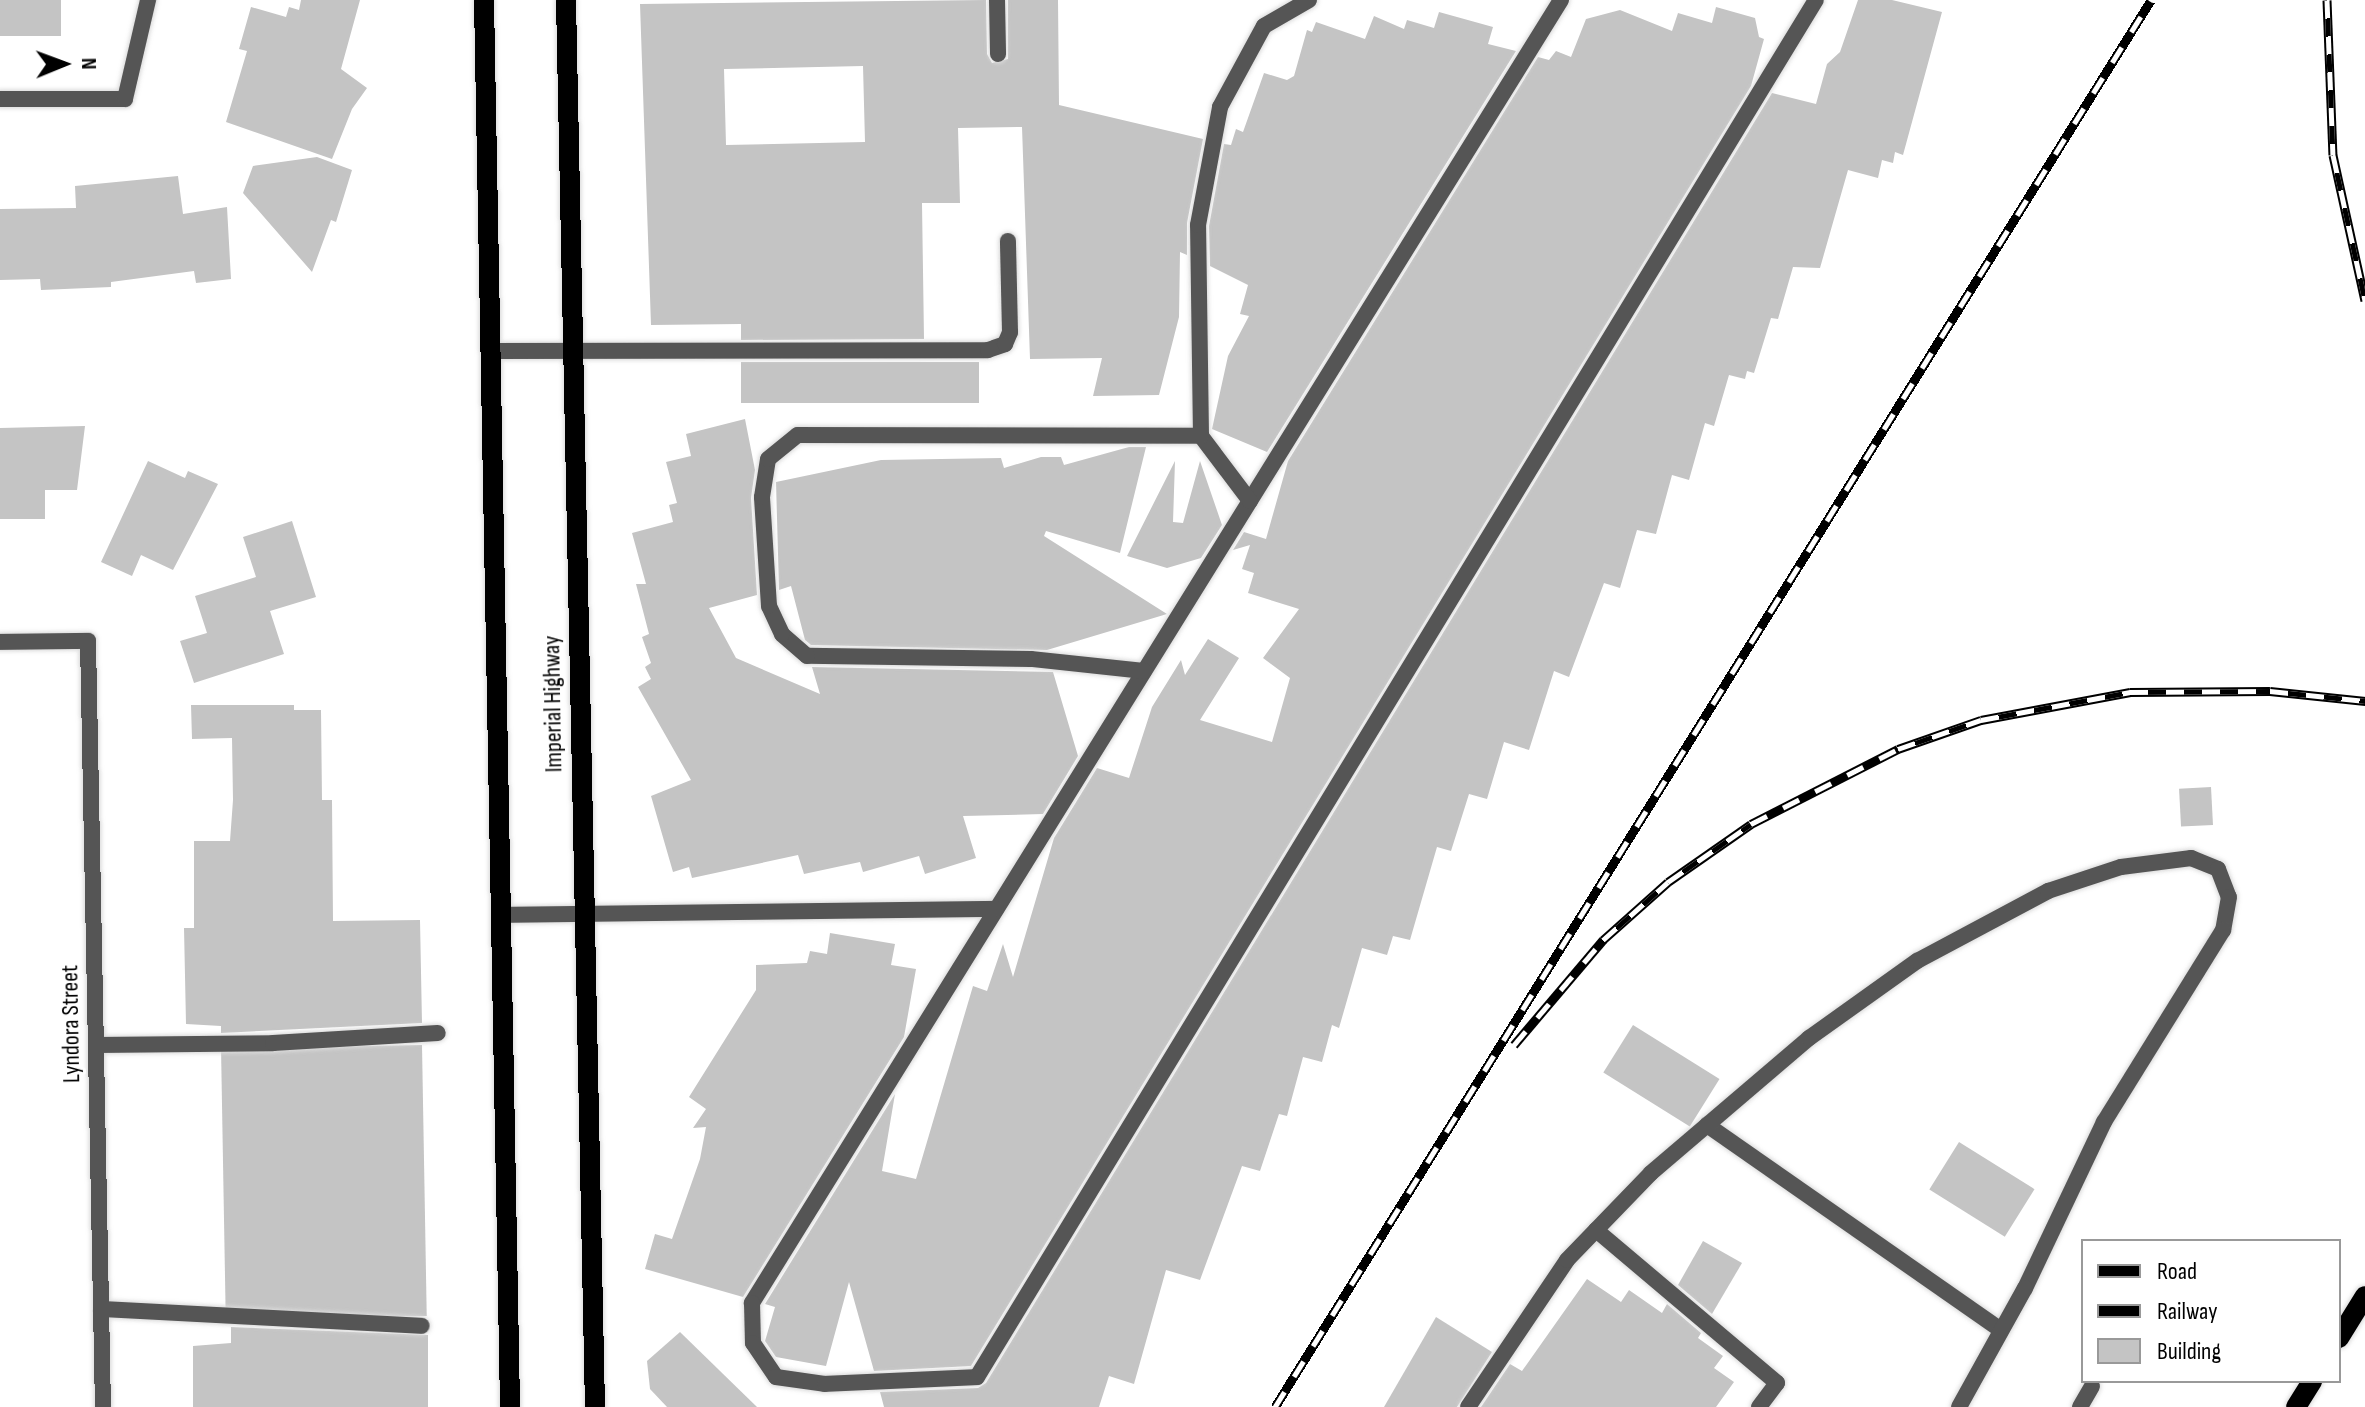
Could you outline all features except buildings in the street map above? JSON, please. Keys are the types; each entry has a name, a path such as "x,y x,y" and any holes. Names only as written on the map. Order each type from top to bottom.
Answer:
{"main road":[{"path":"484,0 510,1407"},
{"name":"Imperial Highway","path":"566,0 582,912 595,1407"},
{"path":"2341,1335 2365,1296"},
{"path":"2296,1407 2311,1383"}],"street":[{"path":"0,99 125,99 148,0"},
{"path":"997,0 998,54"},
{"path":"1250,501 1201,436 1198,225 1220,107 1264,26 1309,0"},
{"path":"1561,0 752,1303 753,1343 776,1377 825,1384 977,1377 1816,0"},
{"path":"489,351 988,350 1005,344 1010,332 1008,241"},
{"path":"1144,671 1031,659 807,656 782,634 769,606 762,497 768,459 798,435 1201,436"},
{"name":"Lyndora Street","path":"0,642 88,641 103,1407"},
{"path":"1468,1407 1567,1260 1707,1125 1809,1038 1917,961 2048,891 2121,867 2191,858 2218,869 2229,897 2223,930 2104,1122 2001,1330 1959,1407"},
{"path":"500,915 996,909"},
{"path":"96,1045 273,1043 438,1033"},
{"path":"1707,1125 2001,1330"},
{"path":"1596,1230 1777,1383 1759,1407"},
{"path":"101,1309 422,1326"},
{"path":"2080,1407 2092,1386"}],"railway":[{"path":"1275,1407 2151,0"},
{"path":"2327,0 2333,155 2365,301"},
{"path":"1514,1045 1603,940 1668,882 1751,824 1898,749 1981,720 2130,692 2270,691 2365,701"}]}
